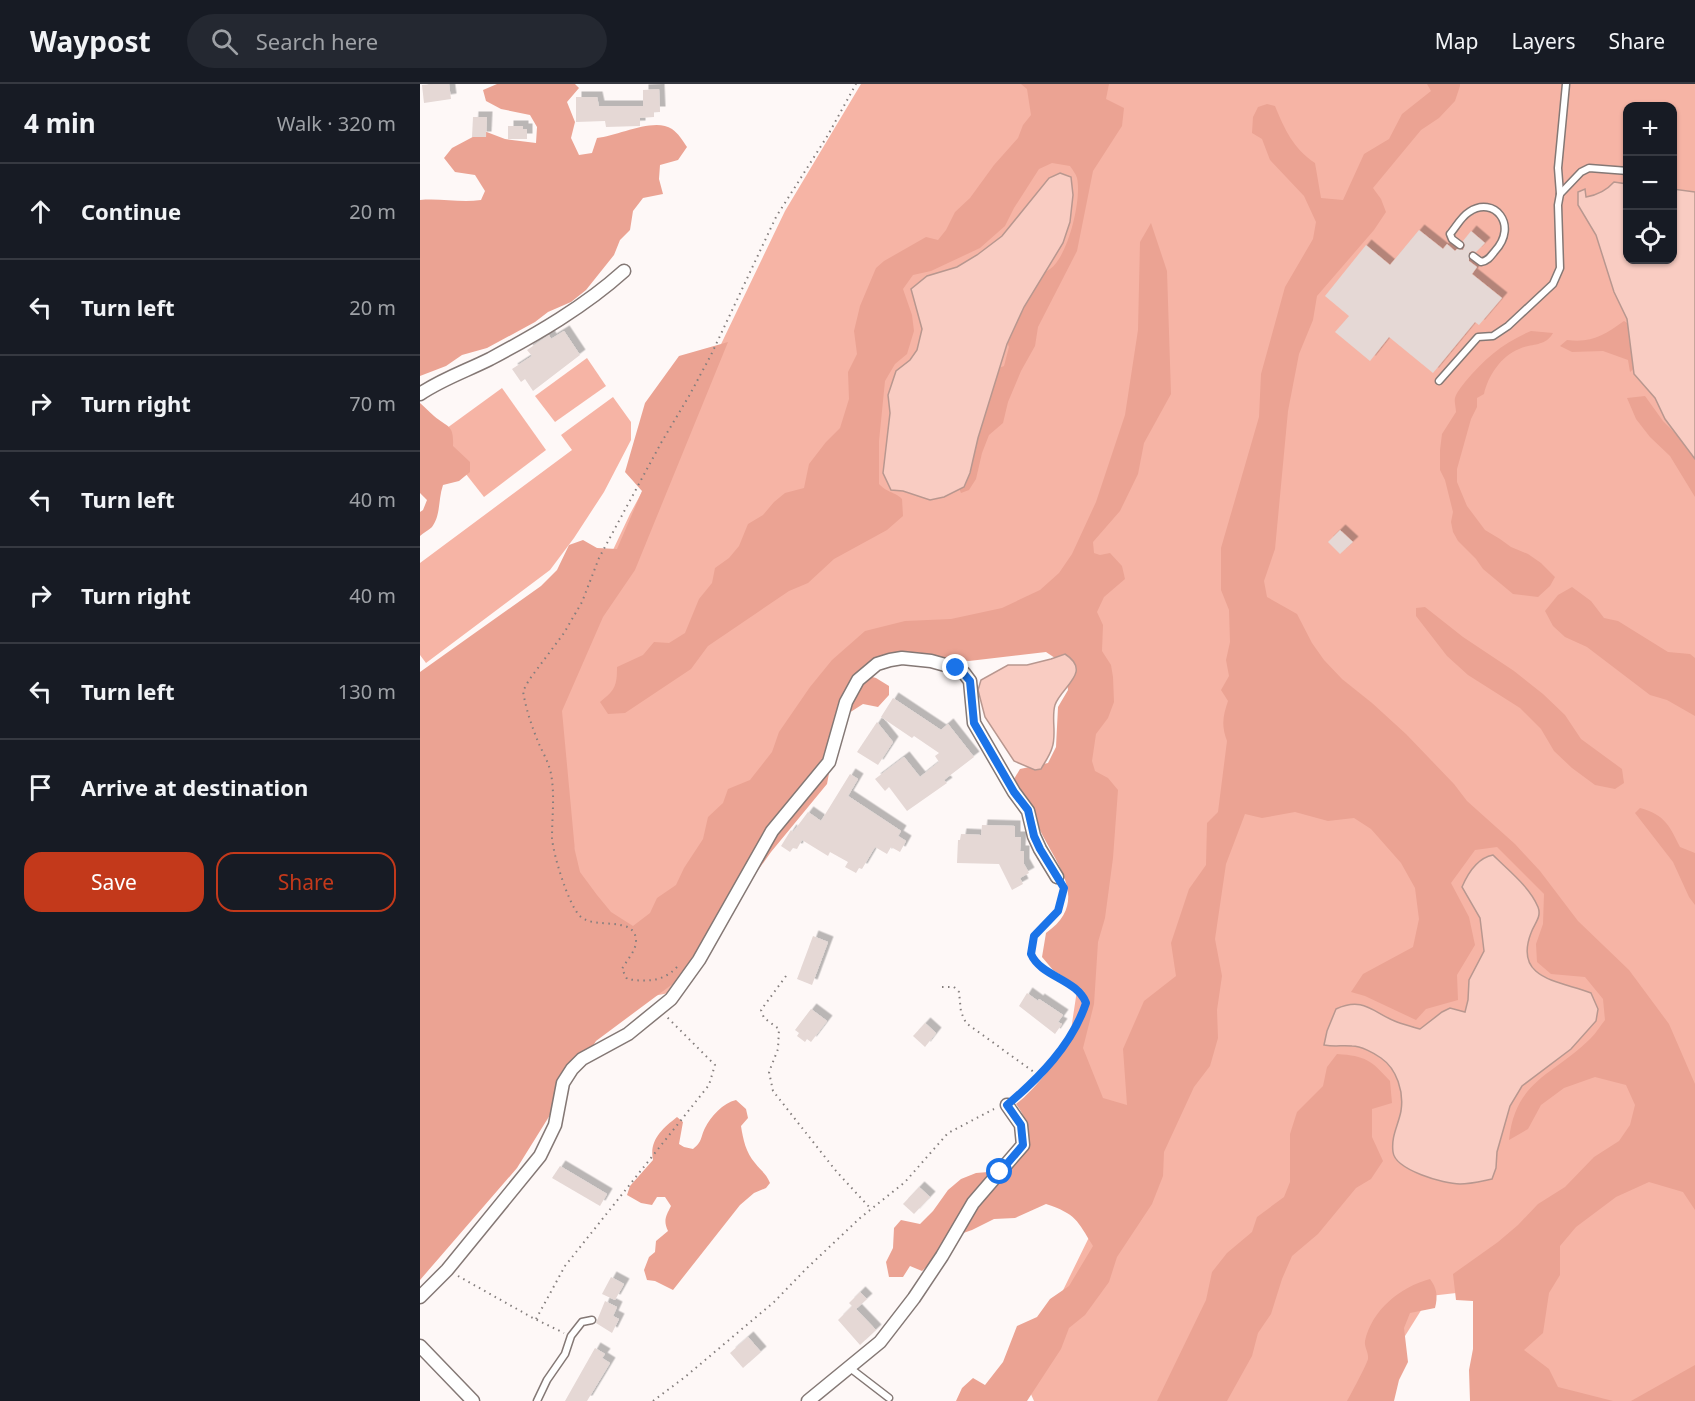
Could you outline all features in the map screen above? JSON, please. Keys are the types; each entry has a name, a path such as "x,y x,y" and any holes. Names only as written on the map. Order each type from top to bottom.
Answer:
{"street":[{"path":"420,394 436,383 489,359 575,310 624,271"},
{"path":"420,1297 447,1270 540,1156 555,1125 563,1083 572,1069 582,1059 628,1034 670,999 699,960 772,831 829,762 846,702 858,680 877,664 902,658 931,661 956,668 970,681 974,723 1014,792 1028,810 1034,836 1058,877"},
{"path":"808,1401 880,1342 942,1256 973,1203 1023,1145 1021,1125 1007,1105"},
{"path":"420,1346 473,1401"}],"lane":[{"path":"1439,381 1478,337 1493,336 1516,319 1553,284 1560,268 1558,168 1566,84"},
{"path":"1560,194 1581,172 1589,168 1623,171"},
{"path":"1460,245 1450,234 1464,215 1478,207 1500,213 1506,230 1501,245 1486,261 1481,262 1473,256"},
{"path":"537,1401 547,1380 565,1354 571,1336 582,1322 592,1320"},
{"path":"850,1368 889,1398"}],"path":[{"path":"679,965 670,974 658,979 642,981 627,979 622,969 634,948 636,939 633,932 625,925 588,922 579,916 575,909 561,874 552,840 554,802 551,771 531,724 523,691 564,633 582,602 599,558 657,450 690,396 776,217 828,135 856,84"},
{"path":"653,1401 774,1302 871,1209 905,1182 948,1133 975,1118 1007,1105 1030,1086 1068,1041 1086,1003 1079,992 1037,964 1031,954 1034,936 1058,911 1064,888 1058,877"},
{"path":"786,976 760,1011 764,1018 779,1029 778,1048 769,1072 773,1091 806,1134 871,1209"},
{"path":"942,987 954,987 959,992 966,1023 1038,1075"},
{"path":"536,1319 565,1266 709,1085 715,1065 658,1008"},
{"path":"447,1270 571,1336"}],"shaded area":[{"path":"497,84 575,84 579,88 567,102 575,122 571,138 579,155 592,153 597,138 656,125 672,129 687,147 678,160 660,165 659,179 663,194 643,198 633,211 630,230 620,240 614,255 586,290 571,302 548,312 535,322 487,348 462,355 446,366 420,376 420,200 481,200 485,191 475,175 455,172 444,158 452,148 484,131 505,139 536,143 537,127 530,115 501,109 486,101 483,90"},
{"path":"861,84 1695,84 1695,1401 1505,1401 1491,1289 1430,1296 1390,1360 1373,1401 1034,1401 1022,1374 1119,1176 1061,1096 1094,878 1061,629 867,664 702,943 669,993 638,999 583,919 553,677 630,514 711,365 785,211"},
{"path":"1021,84 1109,84 1106,99 1124,108 1122,126 1093,171 1077,251 1038,327 1035,346 1008,402 1003,423 989,435 976,479 969,490 961,493 957,483 991,371 1004,366 1009,347 1004,333 1025,282 1057,263 1068,240 1075,213 1078,187 1076,176 1070,166 1052,163 1039,169 1005,226 980,248 931,271 913,275 903,289 912,315 914,331 907,354 895,364 885,381 879,441 879,484 902,499 903,516 887,530 834,559 808,583 789,591 708,646 691,669 625,713 608,714 600,702 614,687 617,667 643,655 654,642 669,643 685,633 699,599 712,583 715,568 729,558 739,546 748,524 763,515 785,493 804,488 809,464 840,428 849,399 848,372 857,354 854,331 860,306 876,268 926,237 938,240 946,230 955,212 970,198 994,165 1018,138 1023,125 1031,115 1027,89"},
{"path":"1427,84 1460,84 1460,86 1455,101 1439,118 1421,130 1373,188 1386,212 1374,230 1317,296 1313,320 1299,354 1288,411 1275,549 1264,581 1267,597 1297,614 1324,660 1342,679 1406,734 1454,784 1467,801 1515,844 1540,871 1578,921 1629,970 1669,1024 1695,1084 1695,1210 1683,1192 1649,1182 1616,1197 1576,1227 1560,1246 1560,1275 1549,1293 1543,1333 1524,1350 1549,1369 1558,1387 1613,1401 1470,1401 1469,1370 1473,1349 1473,1301 1456,1300 1453,1274 1498,1242 1538,1204 1565,1187 1594,1157 1619,1141 1630,1125 1635,1105 1626,1085 1595,1077 1564,1088 1541,1105 1528,1129 1509,1140 1519,1104 1528,1091 1538,1080 1577,1051 1605,1020 1603,999 1585,977 1551,974 1537,962 1536,944 1543,924 1544,894 1497,847 1475,850 1451,883 1469,917 1475,945 1457,975 1458,1000 1426,1009 1416,1020 1365,996 1351,992 1363,974 1413,947 1419,919 1415,888 1401,863 1371,829 1354,818 1328,821 1295,812 1262,818 1245,814 1226,864 1215,939 1222,976 1217,1010 1218,1038 1210,1066 1194,1087 1164,1152 1163,1176 1152,1204 1117,1257 1109,1282 1085,1315 1069,1328 1061,1349 1027,1401 956,1401 962,1388 973,1378 985,1385 1003,1362 1017,1326 1037,1317 1050,1299 1069,1286 1093,1246 1075,1219 1064,1211 1046,1204 1015,1218 994,1219 946,1239 936,1258 922,1271 910,1266 903,1277 889,1277 886,1262 893,1248 894,1228 901,1220 920,1224 948,1190 961,1179 976,1173 988,1172 1002,1161 1020,1158 1024,1151 1028,1131 1027,1124 1016,1104 1034,1088 1055,1062 1074,1035 1084,1013 1086,994 1081,988 1053,970 1042,957 1046,933 1060,921 1067,908 1066,882 1039,828 1034,811 1014,779 1020,769 1048,763 1056,747 1058,707 1068,690 1064,664 1046,652 969,661 921,656 862,674 876,678 889,686 889,695 878,707 863,704 849,713 830,768 827,784 771,852 682,977 596,1041 517,1168 420,1280 420,672 541,586 557,570 569,545 583,540 597,548 617,549 642,491 625,472 645,403 679,356 728,342 635,570 603,617 562,711 575,851 580,872 611,912 633,926 650,913 657,898 676,885 703,839 708,817 723,803 728,789 750,780 772,752 779,732 810,687 832,660 865,631 905,621 951,619 1002,608 1040,590 1059,573 1072,554 1096,502 1125,415 1138,330 1140,242 1151,223 1167,271 1171,394 1144,443 1138,474 1120,511 1093,542 1094,553 1100,555 1110,553 1122,566 1125,579 1104,597 1097,612 1103,625 1102,651 1111,665 1114,702 1108,718 1096,734 1092,761 1095,771 1108,778 1118,790 1113,858 1105,918 1098,942 1094,1004 1083,1048 1103,1098 1127,1105 1123,1049 1144,1001 1176,976 1171,943 1189,889 1206,865 1207,823 1218,812 1227,741 1223,721 1228,701 1221,690 1229,676 1226,660 1230,642 1229,610 1221,590 1221,548 1259,417 1261,374 1285,287 1313,239 1316,222 1304,196 1270,160 1262,139 1252,133 1253,117 1258,107 1267,104 1275,106 1290,138 1315,163 1321,198 1343,200 1364,154 1389,139 1402,114 1431,91"},
{"path":"1060,173 1071,177 1073,195 1070,222 1063,243 1024,307 1007,344 964,487 944,497 930,500 903,491 891,490 883,473 890,413 888,395 896,371 910,360 917,350 922,329 911,289 927,276 957,267 1002,236 1049,178"},
{"path":"1614,182 1623,183 1623,264 1677,264 1677,190 1695,192 1695,459 1665,419 1655,398 1634,374 1627,319 1614,292 1596,235 1578,205 1578,192 1585,189 1586,197 1605,190"},
{"path":"1624,321 1636,329 1640,363 1630,372 1628,360 1603,351 1572,352 1560,346 1567,340 1576,341 1598,337"},
{"path":"1531,331 1553,333 1542,343 1524,347 1506,356 1492,374 1484,394 1477,398 1477,407 1471,419 1457,469 1457,482 1467,506 1485,530 1511,547 1528,554 1555,577 1550,586 1538,597 1513,594 1483,569 1458,541 1453,532 1451,522 1453,512 1445,480 1440,470 1442,434 1456,412 1455,399 1458,392 1472,374 1495,352"},
{"path":"587,358 606,386 555,422 535,396"},
{"path":"502,388 546,450 484,497 436,436"},
{"path":"1645,396 1663,421 1695,453 1695,497 1670,456 1650,437 1636,419 1627,398"},
{"path":"613,397 631,422 631,440 604,492 574,538 550,570 426,663 420,655 420,563 572,450 561,435"},
{"path":"420,403 449,427 453,446 470,462 470,472 459,481 443,485 435,522 420,536 420,512 427,500 420,493"},
{"path":"1572,587 1591,601 1604,618 1618,621 1668,652 1690,654 1695,658 1695,716 1667,700 1650,695 1587,647 1565,637 1553,626 1545,611 1558,595"},
{"path":"1425,607 1543,694 1565,715 1581,739 1622,769 1624,783 1615,789 1595,785 1572,768 1554,751 1541,729 1520,708 1468,675 1447,656 1416,616 1416,608"},
{"path":"1065,654 1073,661 1076,673 1055,705 1054,738 1051,751 1041,769 1035,770 1014,761 985,717 978,690 981,680 1008,665 1027,665"},
{"path":"1640,808 1661,818 1680,847 1695,853 1695,905 1673,862 1635,813"},
{"path":"1493,855 1524,886 1538,907 1538,917 1527,949 1529,961 1534,969 1554,981 1591,993 1598,1009 1596,1021 1571,1049 1522,1086 1510,1106 1492,1179 1460,1184 1421,1175 1402,1165 1396,1159 1393,1152 1393,1141 1402,1104 1398,1081 1387,1063 1375,1054 1359,1047 1324,1045 1336,1009 1346,1005 1368,1007 1397,1022 1420,1029 1450,1008 1465,1012 1469,980 1484,951 1480,918 1462,887 1478,863"},
{"path":"1337,1054 1367,1060 1390,1081 1392,1103 1372,1109 1372,1137 1383,1161 1371,1179 1356,1188 1318,1234 1292,1256 1271,1314 1258,1333 1252,1356 1227,1401 1157,1401 1206,1300 1212,1272 1227,1253 1252,1232 1257,1217 1284,1197 1290,1182 1290,1134 1297,1112 1323,1086 1327,1067"},
{"path":"736,1100 746,1109 748,1118 741,1126 747,1150 770,1183 740,1205 673,1290 655,1281 647,1280 644,1270 649,1257 655,1252 656,1241 668,1231 666,1218 671,1206 665,1197 657,1197 652,1205 641,1203 627,1195 630,1186 653,1160 653,1147 658,1136 677,1117 683,1122 679,1144 693,1149 714,1115 722,1107"},
{"path":"1430,1279 1436,1293 1435,1308 1410,1313 1404,1328 1408,1362 1399,1380 1394,1401 1347,1401 1368,1359 1365,1341 1374,1319 1398,1294"},
{"path":"1695,1365 1695,1401 1631,1401"}],"building":[{"path":"449,84 451,99 424,103 422,85"},
{"path":"659,89 660,112 654,112 654,117 640,118 640,126 606,127 605,121 576,122 576,97 597,97 599,106 643,106 643,90"},
{"path":"473,117 487,117 486,137 472,137"},
{"path":"508,126 523,126 523,129 527,129 527,139 508,139"},
{"path":"1419,230 1443,249 1447,244 1455,251 1463,250 1465,245 1463,241 1471,231 1485,243 1476,252 1469,253 1469,261 1477,267 1472,274 1502,298 1479,325 1475,322 1433,373 1389,337 1370,361 1335,332 1349,316 1325,296 1366,245 1390,265"},
{"path":"564,331 580,355 533,391 525,379 521,382 512,369 532,356 527,350 549,335 551,339"},
{"path":"1340,530 1353,542 1340,554 1328,542"},
{"path":"893,698 941,730 948,724 974,757 944,780 947,783 907,811 889,787 885,791 875,779 904,757 920,777 939,762 935,756 939,753 881,717"},
{"path":"877,722 893,742 878,765 857,752"},
{"path":"850,774 858,779 848,796 901,831 898,836 906,841 900,852 891,847 887,854 875,847 862,869 859,868 856,873 845,867 848,862 830,852 828,856 802,840 797,849 793,848 790,852 781,846 791,830 793,832 808,812 821,821"},
{"path":"982,825 1015,826 1015,837 1021,837 1020,851 1024,851 1024,864 1029,873 1020,878 1023,884 1012,890 999,864 957,863 958,840 961,834 981,835"},
{"path":"813,936 828,942 812,985 797,979"},
{"path":"1027,993 1063,1015 1058,1022 1062,1024 1055,1034 1019,1006"},
{"path":"811,1009 827,1021 811,1042 807,1039 805,1042 797,1036 799,1033 795,1030"},
{"path":"925,1023 936,1033 925,1047 913,1036"},
{"path":"560,1166 607,1194 600,1206 552,1178"},
{"path":"919,1187 930,1197 914,1214 903,1204"},
{"path":"611,1277 624,1284 615,1300 602,1294"},
{"path":"860,1292 867,1299 856,1309 876,1330 860,1345 838,1320 852,1306 849,1303"},
{"path":"605,1301 617,1307 613,1316 619,1319 612,1333 596,1323"},
{"path":"748,1337 761,1352 743,1368 730,1353"},
{"path":"595,1348 605,1354 602,1358 610,1363 587,1401 565,1401"}],"route":[{"path":"956,668 970,681 974,723 1014,792 1028,810 1034,836 1040,849 1064,888 1058,911 1034,936 1031,954 1037,964 1079,992 1086,1003 1068,1041 1030,1086 1007,1105 1021,1125 1023,1145 1000,1172"}]}
